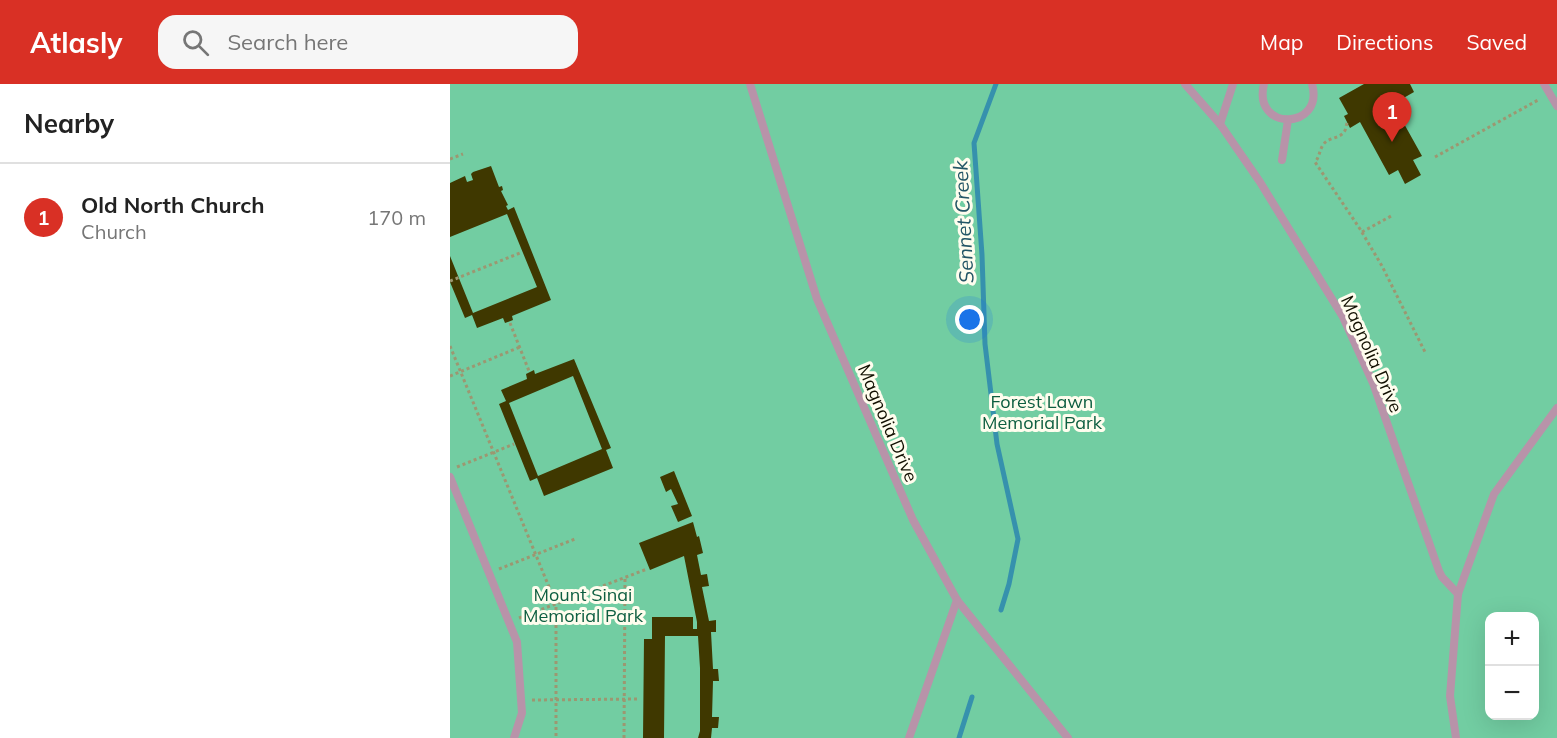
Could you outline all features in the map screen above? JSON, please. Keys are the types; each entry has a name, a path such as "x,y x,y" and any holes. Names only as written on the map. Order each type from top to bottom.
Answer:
{"lane":[{"name":"Magnolia Drive","path":"750,84 817,299 913,520 957,600 1068,738"},
{"name":"Magnolia Drive","path":"1185,84 1220,124 1260,182 1342,317 1373,383 1439,571 1458,594"},
{"path":"1220,124 1233,84"},
{"path":"1264,84 1262,93 1266,109 1272,115 1288,120 1304,115 1310,108 1314,92 1312,84"},
{"path":"1544,84 1557,106"},
{"path":"1282,160 1288,120"},
{"path":"1456,738 1450,696 1458,594 1494,494 1557,408"},
{"path":"450,477 517,642 522,713 514,738"},
{"path":"909,738 957,600"}],"path":[{"path":"1435,157 1549,93"},
{"path":"1347,123 1344,132 1324,143 1320,157 1315,162 1362,232 1388,276 1426,354"},
{"path":"450,159 463,154"},
{"path":"1362,232 1393,215"},
{"path":"450,281 520,253"},
{"path":"510,323 529,371"},
{"path":"450,346 556,604 556,738"},
{"path":"450,376 520,347"},
{"path":"450,470 514,444"},
{"path":"489,573 575,539"},
{"path":"509,622 647,569"},
{"path":"624,738 625,578"},
{"path":"521,700 639,699"}],"green space":[{"name":"Forest Lawn Memorial Park","path":"450,84 1557,84 1557,738 450,738"}],"building":[{"path":"1364,84 1410,84 1414,92 1393,104 1422,156 1413,160 1421,175 1405,184 1398,170 1389,175 1360,122 1350,128 1344,116 1348,114 1339,98"},
{"path":"491,166 499,187 502,186 501,191 508,210 514,207 551,300 512,316 513,320 505,323 503,318 477,328 472,315 465,318 450,282 450,256 473,313 537,287 507,214 450,237 450,183 465,176 467,182 473,180 471,174 473,172"},
{"path":"574,359 611,448 606,450 613,468 544,496 537,478 530,481 499,404 506,401 501,390 527,379 526,374 534,370 535,374","holes":["573,376 602,449 538,476 509,403"]},
{"path":"674,471 692,516 678,522 671,506 678,504 671,489 666,492 660,477"},
{"path":"693,522 703,553 697,555 701,575 707,574 709,586 702,587 709,621 716,620 716,632 711,632 713,669 718,669 719,681 713,681 712,717 719,717 718,728 712,728 711,738 698,738 700,668 698,636 665,636 664,738 643,738 644,639 652,639 652,617 693,617 693,629 697,629 697,622 684,556 650,570 639,543"}],"waterway":[{"name":"Sennet Creek","path":"996,84 974,143 982,255 985,344 997,444 1018,539 1001,610"},
{"name":"Sennet Creek","path":"959,738 972,697"}],"place":[{"name":"Old North Church","path":"1392,142"}],"park label":[{"name":"Mount Sinai Memorial Park","path":"583,604"}]}
